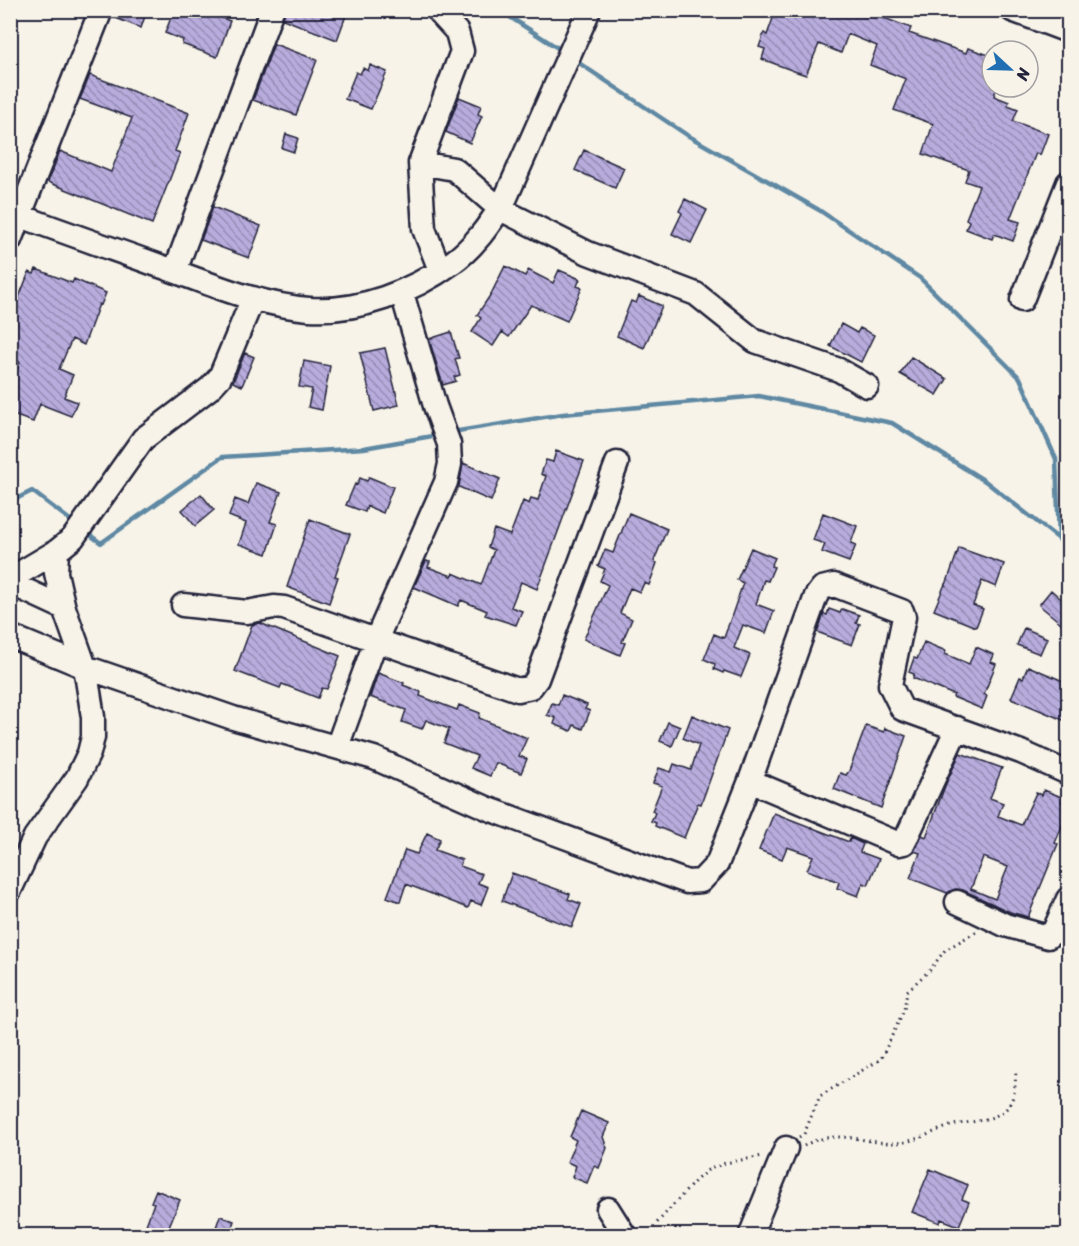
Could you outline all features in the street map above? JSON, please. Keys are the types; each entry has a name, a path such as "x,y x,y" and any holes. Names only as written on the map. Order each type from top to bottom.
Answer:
{"street":[{"path":"10,240 15,214 101,10"},
{"path":"175,271 273,10"},
{"path":"437,10 457,32 462,51 420,163 424,229 440,270"},
{"path":"1012,10 1068,31"},
{"path":"15,214 175,271 287,306 333,309 364,304 402,292 453,262 490,225 500,208 588,11"},
{"path":"420,163 454,169 500,208 588,253 696,294 754,341 839,370 867,386"},
{"path":"1022,300 1068,183"},
{"path":"337,747 376,640 446,482 450,464 449,444 435,406 402,292"},
{"path":"10,581 73,538 143,439 210,388 220,377 253,297"},
{"path":"183,605 247,612 274,607 284,608 518,690 531,687 537,679 618,463"},
{"path":"10,890 45,820 77,778 89,753 93,737 93,717 85,667 63,608 56,573 57,551"},
{"path":"10,581 63,608"},
{"path":"10,636 85,667 233,718 374,759 489,809 687,882 701,881 717,864 750,781 816,597 822,588 834,585 902,611 903,627 890,685 902,709 957,728 1068,773"},
{"path":"750,781 899,844 904,843 957,728"},
{"path":"957,902 1005,925 1048,937 1053,933 1068,898"},
{"path":"750,1236 786,1148"},
{"path":"608,1209 625,1236"}],"path":[{"path":"786,1148 804,1134 820,1096 826,1090 846,1081 881,1059 904,1010 907,991 930,970 945,951 971,934 1005,925"},
{"path":"645,1236 708,1170 725,1163 763,1156 819,1139 831,1137 888,1143 909,1141 928,1136 947,1127 989,1118 1008,1107 1015,1087 1016,1070"}],"building":[{"path":"114,10 147,10 141,28 113,17"},
{"path":"174,10 200,10 230,21 217,57 182,44 183,40 165,33"},
{"path":"285,10 348,10 337,40 283,19"},
{"path":"776,10 874,10 873,14 911,28 909,33 966,53 968,48 980,52 980,99 1002,99 1009,102 1008,105 1018,109 1013,121 1048,134 1040,155 1036,153 1010,219 1020,222 1013,241 994,234 992,239 966,229 969,221 966,219 979,186 965,181 969,170 923,154 933,124 894,110 906,79 870,65 877,46 848,34 841,53 819,44 806,75 762,59 765,49 759,47 764,33 767,35"},
{"path":"274,44 317,60 296,115 253,100"},
{"path":"370,65 387,72 371,109 345,99 356,72 360,74 363,68 368,71"},
{"path":"90,75 189,113 175,151 180,153 152,224 48,182 60,151 111,172 132,118 80,99"},
{"path":"459,97 481,106 478,114 482,116 470,143 446,132"},
{"path":"286,134 298,138 294,152 282,148"},
{"path":"584,150 624,168 615,188 575,170"},
{"path":"685,199 707,210 691,243 672,234 682,213 679,211"},
{"path":"213,207 261,226 249,258 201,240"},
{"path":"505,266 525,276 528,270 553,283 559,270 580,279 577,286 582,288 567,321 531,305 509,337 502,332 493,346 472,332 481,318 477,315"},
{"path":"36,269 72,283 74,279 106,293 101,305 99,304 84,345 72,339 59,369 73,375 64,397 77,402 71,416 40,404 33,422 10,414 10,388 20,362 10,358 10,320 29,272 34,274"},
{"path":"639,296 662,306 644,348 617,336 631,301 636,303"},
{"path":"841,324 857,333 860,328 874,335 861,362 830,346"},
{"path":"451,332 459,358 455,359 460,375 454,377 456,381 443,385 429,339"},
{"path":"385,348 399,405 374,411 360,353"},
{"path":"245,353 254,357 242,386 233,382"},
{"path":"911,357 947,379 937,395 900,374"},
{"path":"304,361 330,366 322,410 308,407 312,389 299,387"},
{"path":"556,451 584,461 537,589 521,582 511,607 522,611 516,625 485,615 487,611 461,600 458,606 414,587 426,561 430,562 428,567 452,576 453,573 481,585 494,550 488,547 494,529 510,535 523,501 529,504 531,498 538,500 546,476 541,474 546,460 553,462"},
{"path":"463,463 500,479 491,501 459,487"},
{"path":"369,477 393,487 383,513 367,506 365,512 346,505 355,484 357,485 360,478 367,481"},
{"path":"256,483 281,492 270,522 277,524 267,554 239,544 246,523 229,516 235,499 248,504"},
{"path":"201,494 214,510 195,526 182,510"},
{"path":"629,513 667,529 654,561 657,563 649,585 644,583 640,592 630,588 620,613 632,619 622,642 625,643 620,655 584,639 608,585 600,581 605,569 598,566 605,550 613,553"},
{"path":"823,513 857,526 851,543 856,545 849,562 822,552 825,544 813,540"},
{"path":"310,519 350,534 335,576 338,577 329,603 287,587"},
{"path":"751,548 775,558 771,566 774,567 768,581 764,580 756,604 774,611 766,633 743,625 734,648 750,655 741,677 714,669 715,664 704,659 714,634 724,638 743,583 737,580"},
{"path":"959,548 1004,564 996,587 982,581 973,605 983,609 976,627 934,610"},
{"path":"1051,590 1068,605 1068,629 1039,605"},
{"path":"829,609 840,613 842,609 859,615 856,623 860,624 852,645 817,632 824,614 827,615"},
{"path":"260,623 340,656 327,689 322,688 318,698 282,684 280,688 235,671 252,625"},
{"path":"1024,628 1047,638 1040,654 1017,645"},
{"path":"924,642 969,664 976,647 994,655 991,662 996,664 984,694 987,696 982,709 913,678 914,674 909,672"},
{"path":"1028,666 1068,683 1068,722 1011,698 1020,677 1023,678"},
{"path":"378,673 421,692 420,696 457,710 459,705 480,713 479,718 527,738 519,756 527,759 521,773 496,763 490,776 471,768 477,756 444,743 449,729 426,720 422,729 402,722 406,710 370,697"},
{"path":"562,695 587,705 585,709 590,711 583,729 574,725 571,731 554,724 556,718 547,715 552,703 558,705"},
{"path":"692,715 728,730 701,804 698,803 684,838 655,826 656,823 651,821 655,813 652,811 662,786 653,783 659,768 671,772 674,764 691,770 699,745 683,738"},
{"path":"668,722 680,727 672,746 660,741"},
{"path":"866,726 884,732 885,728 906,736 881,808 834,789 840,773 846,775 849,771"},
{"path":"960,753 1002,768 990,798 1003,803 998,816 1021,825 1036,793 1042,795 1044,790 1064,798 1062,802 1068,805 1068,812 1055,843 1058,844 1028,917 1010,912 963,890 955,889 947,893 910,878 920,853 914,851 922,835 926,837","holes":["983,857 1008,867 995,899 971,889"]},
{"path":"774,813 849,842 850,838 863,844 860,852 879,859 868,885 863,883 858,896 837,888 839,882 807,870 813,856 787,847 782,859 759,850"},
{"path":"427,833 440,839 435,850 462,860 460,866 482,874 478,883 488,887 481,905 471,901 468,908 406,884 400,902 387,897 405,850 417,854"},
{"path":"512,873 570,894 568,899 581,904 572,927 502,901"},
{"path":"581,1111 609,1123 603,1137 607,1148 599,1168 594,1166 587,1183 572,1177 576,1166 567,1162 576,1140 570,1137"},
{"path":"930,1169 968,1185 962,1199 969,1202 959,1226 941,1219 940,1223 912,1212"},
{"path":"156,1190 180,1200 165,1236 142,1236 154,1203 151,1202"},
{"path":"220,1216 234,1221 229,1236 213,1236"}],"waterway":[{"path":"499,10 564,52"},
{"path":"573,59 687,135 819,210 920,278 1020,378 1056,459 1059,539"},
{"path":"452,432 563,414 759,396 892,423 985,481 1059,539 1068,554"},
{"path":"86,532 101,543 222,457 364,448 438,435"},
{"path":"10,502 32,491 74,523"}]}
